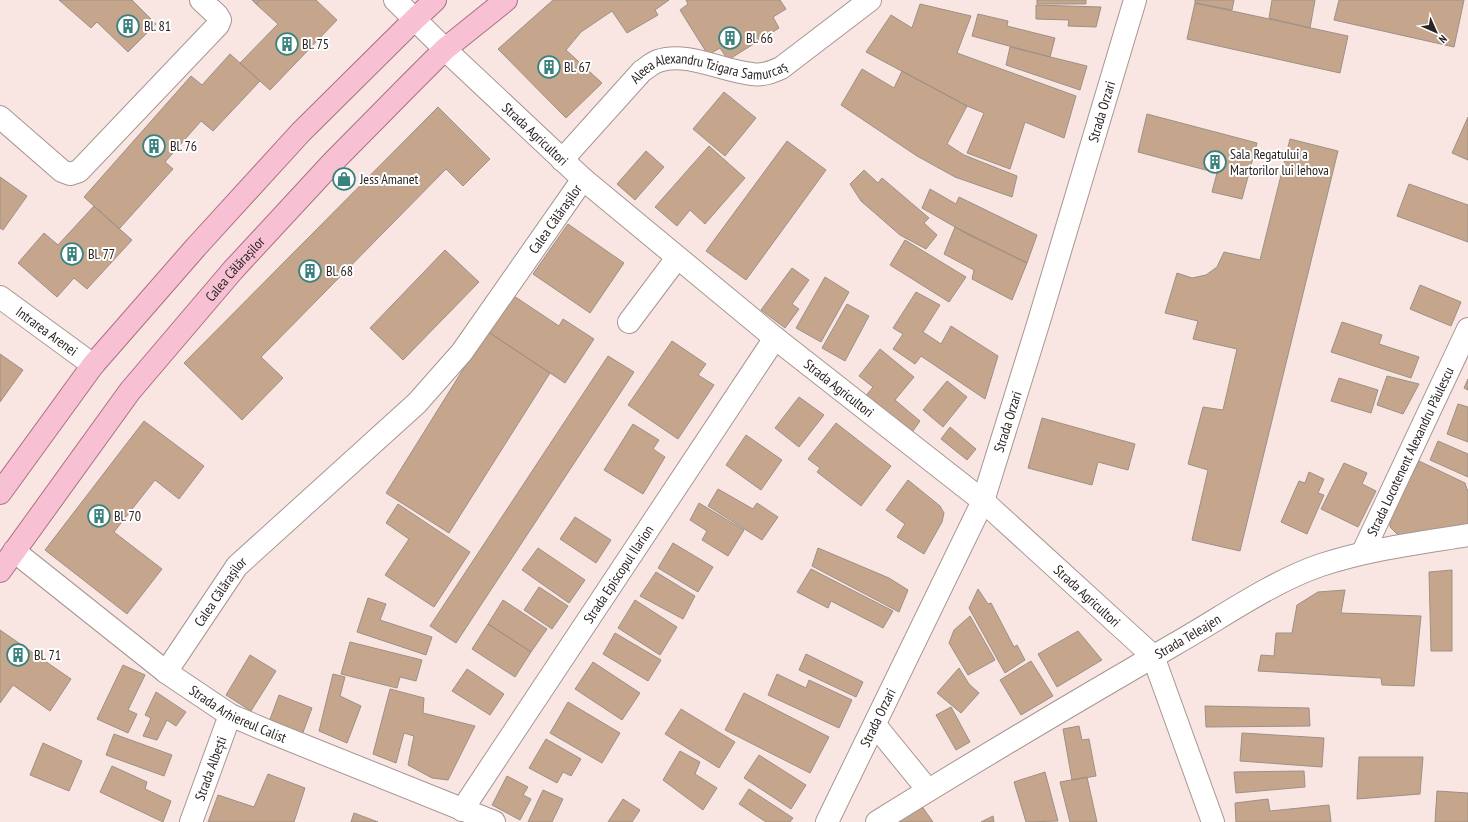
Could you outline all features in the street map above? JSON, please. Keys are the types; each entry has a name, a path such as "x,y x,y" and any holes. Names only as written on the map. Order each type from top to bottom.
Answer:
{"main road":[{"path":"0,493 93,365 196,247 301,132 435,0"},
{"name":"Calea Călărașilor","path":"0,571 84,452 135,385 233,270 333,162 445,49 506,0"}],"street":[{"path":"0,117 62,171 70,174 79,171 218,25 220,20 217,15 201,0"},
{"name":"Strada Agricultori","path":"396,0 445,49 583,179 775,338 983,501 1153,656 1213,822"},
{"path":"415,19 429,0"},
{"name":"Aleea Alexandru Tzigara Samurcaș","path":"562,160 642,71 657,61 672,58 686,59 752,75 768,73 782,68 870,0"},
{"name":"Strada Orzari","path":"827,822 983,501 1039,321 1135,0"},
{"name":"Calea Călărașilor","path":"166,672 237,566 417,402 462,352 583,179"},
{"path":"629,322 677,258"},
{"name":"Intrarea Arenei","path":"0,297 93,365"},
{"name":"Strada Locotenent Alexandru Păulescu","path":"1363,552 1468,328"},
{"name":"Strada Episcopul Ilarion","path":"462,810 775,338"},
{"name":"Strada Teleajen","path":"877,822 1153,656 1268,589 1294,576 1321,565 1363,552 1468,535"},
{"name":"Strada Arhiereul Calist","path":"14,551 166,672 230,715 494,822"},
{"name":"Strada Albești","path":"192,822 230,715"},
{"path":"875,725 928,790"}],"building":[{"name":"Bl. 81","path":"59,0 132,0 156,24 128,52 97,22 91,28"},
{"path":"252,0 260,0 256,4"},
{"name":"Bl. 75","path":"260,0 316,0 337,20 270,90 240,63 278,24 256,4"},
{"name":"Bl. 67","path":"553,0 669,0 655,10 658,15 627,33 612,11 581,32 566,50 602,83 566,118 498,49"},
{"name":"Bl. 66","path":"686,0 780,0 786,9 773,17 779,28 728,60 720,48 708,55 680,10 688,4"},
{"path":"1037,0 1086,0 1086,4 1037,4"},
{"path":"1195,0 1234,0 1232,10 1195,3"},
{"path":"1272,0 1315,0 1310,28 1269,18"},
{"path":"1339,0 1464,0 1454,47 1334,20"},
{"path":"1195,3 1348,36 1340,73 1187,39"},
{"path":"920,4 971,16 957,53 1076,96 1064,138 1025,122 1010,169 967,153 984,113 967,106 866,52 891,15 912,28"},
{"path":"1036,5 1101,7 1096,27 1068,26 1069,20 1036,19"},
{"path":"978,14 1008,21 1007,26 1055,38 1050,57 972,36"},
{"path":"1010,47 1087,66 1080,90 1006,65"},
{"name":"Bl. 76","path":"230,54 260,81 213,131 201,121 165,162 173,169 119,229 84,197 191,76 202,85"},
{"path":"862,69 894,88 902,71 967,106 947,144 964,155 1017,176 1012,197 955,177 917,156 841,105"},
{"path":"724,92 756,118 725,156 693,129"},
{"name":"Bl. 68","path":"438,107 490,159 463,186 446,169 261,357 283,378 242,420 184,363"},
{"name":"Sala Regatului a Martorilor lui Iehova","path":"1147,114 1257,143 1242,199 1212,192 1217,173 1138,152"},
{"path":"1468,117 1468,160 1452,153"},
{"path":"1290,139 1338,151 1240,551 1192,540 1208,470 1188,464 1203,407 1223,410 1237,349 1193,339 1198,321 1165,313 1177,273 1192,278 1206,275 1217,267 1224,252 1260,260"},
{"path":"787,141 826,170 746,280 706,251"},
{"path":"709,146 745,178 705,224 690,210 677,226 655,207"},
{"path":"646,151 664,167 635,200 617,184"},
{"path":"864,170 878,183 882,178 929,218 924,223 937,235 926,249 900,235 861,201 850,184"},
{"path":"0,177 27,196 3,230 0,228"},
{"path":"1409,184 1468,205 1468,242 1397,216"},
{"path":"930,189 956,204 959,197 1037,235 1027,263 969,235 922,208"},
{"name":"Bl. 77","path":"94,206 132,240 87,289 74,278 57,297 18,263 44,233 58,245"},
{"path":"568,224 624,263 590,313 533,274"},
{"path":"955,227 1027,263 1012,300 972,279 974,270 944,254"},
{"path":"905,240 966,277 949,302 890,265"},
{"path":"445,250 479,282 403,360 370,328"},
{"path":"792,268 809,280 792,304 799,309 785,328 761,310"},
{"path":"825,277 849,292 821,342 796,328"},
{"path":"1420,285 1461,302 1451,326 1410,309"},
{"path":"916,292 940,305 923,332 941,344 951,326 998,356 985,399 921,356 915,364 893,349 903,334 893,328"},
{"path":"511,294 559,326 563,319 594,339 565,383 487,331"},
{"path":"847,304 869,316 845,361 822,348"},
{"path":"1342,322 1382,335 1379,344 1419,357 1411,378 1331,352"},
{"path":"487,331 550,373 449,533 386,493"},
{"path":"672,341 706,364 698,375 714,385 678,439 628,405"},
{"path":"880,349 914,377 895,400 920,421 910,435 864,398 873,387 859,376"},
{"path":"0,354 23,370 0,402"},
{"path":"608,356 634,372 456,643 430,626"},
{"path":"1387,376 1419,384 1403,414 1377,405"},
{"path":"1339,378 1378,390 1371,413 1331,401"},
{"path":"1468,379 1468,390 1464,388"},
{"path":"947,381 967,397 943,427 923,410"},
{"path":"799,397 824,415 799,447 775,428"},
{"path":"1458,404 1468,407 1468,442 1447,434"},
{"path":"1042,418 1135,444 1128,470 1098,462 1092,485 1028,468"},
{"name":"Bl. 70","path":"144,421 204,466 179,499 155,480 114,532 162,569 127,614 45,550"},
{"path":"836,423 891,466 861,506 817,472 820,468 808,459"},
{"path":"633,424 659,440 653,449 665,457 643,494 604,470"},
{"path":"950,427 976,449 967,460 941,439"},
{"path":"746,435 782,460 761,490 726,465"},
{"path":"1438,441 1468,454 1468,477 1430,460"},
{"path":"1419,461 1465,483 1468,492 1468,525 1404,536 1396,533 1390,527 1390,518"},
{"path":"1344,463 1367,473 1362,484 1376,491 1358,527 1321,509"},
{"path":"1309,472 1324,479 1318,493 1324,495 1307,534 1281,522 1299,481 1305,483"},
{"path":"908,480 940,506 944,513 942,522 924,554 897,537 905,524 886,510"},
{"path":"718,489 753,509 757,503 778,517 762,540 708,506"},
{"path":"699,503 744,530 728,556 702,540 707,531 690,520"},
{"path":"398,504 470,552 434,607 385,575 409,539 386,523"},
{"path":"575,517 611,540 596,563 560,539"},
{"path":"673,543 713,567 698,592 658,568"},
{"path":"538,548 585,580 569,603 522,570"},
{"path":"818,548 889,578 908,590 899,612 812,566"},
{"path":"811,569 893,611 883,628 831,601 828,608 797,592"},
{"path":"1452,570 1452,651 1431,651 1429,572"},
{"path":"656,572 695,596 683,619 640,596"},
{"path":"539,587 568,606 552,629 524,610"},
{"path":"978,589 988,604 991,603 1014,647 1017,645 1025,660 1005,673 969,608"},
{"path":"1345,590 1341,613 1421,616 1414,686 1382,685 1381,678 1258,671 1261,655 1274,656 1276,633 1292,633 1297,605 1318,592"},
{"path":"368,598 386,604 380,620 432,637 426,655 357,632"},
{"path":"503,600 547,629 531,652 488,624"},
{"path":"635,600 677,627 660,655 618,628"},
{"path":"970,616 995,660 968,675 949,643 954,630"},
{"path":"488,624 531,652 515,677 472,649"},
{"name":"Bl. 71","path":"0,630 71,679 50,711 13,685 0,703"},
{"path":"1078,631 1102,660 1057,687 1038,654"},
{"path":"615,633 661,660 648,681 603,654"},
{"path":"350,642 422,660 416,681 400,677 397,688 341,674"},
{"path":"806,654 863,682 856,697 799,670"},
{"path":"250,655 276,671 251,711 226,695"},
{"path":"1031,661 1053,696 1021,715 1000,680"},
{"path":"593,662 640,693 622,720 575,689"},
{"path":"123,665 145,675 128,710 137,714 128,733 97,719"},
{"path":"959,668 969,684 979,693 961,713 937,693"},
{"path":"467,669 504,694 490,715 452,691"},
{"path":"333,674 345,677 340,696 361,706 347,743 319,731"},
{"path":"777,674 806,688 809,680 852,700 839,728 768,695"},
{"path":"390,689 424,698 423,713 475,726 448,780 432,778 408,765 414,736 404,733 396,763 373,754"},
{"path":"156,692 186,712 176,726 167,720 157,740 143,736 151,718 145,715"},
{"path":"744,693 829,737 810,773 725,730"},
{"path":"279,695 312,708 302,735 269,722"},
{"path":"568,702 620,733 602,763 550,733"},
{"path":"1205,706 1309,708 1310,726 1206,727"},
{"path":"951,707 970,742 956,750 936,715"},
{"path":"681,709 735,742 719,768 665,734"},
{"path":"1079,726 1082,740 1089,739 1096,776 1072,780 1063,729"},
{"path":"1242,733 1324,738 1322,767 1240,761"},
{"path":"114,734 172,755 164,776 106,755"},
{"path":"546,739 581,759 571,776 563,772 557,783 529,768"},
{"path":"43,743 82,761 69,791 30,775"},
{"path":"680,751 700,762 695,774 717,788 703,810 663,780"},
{"path":"759,755 806,785 791,809 744,778"},
{"path":"1359,757 1423,757 1420,794 1357,799"},
{"path":"112,766 147,782 145,789 171,801 163,822 100,792"},
{"path":"1304,771 1305,787 1236,793 1234,772"},
{"path":"1045,772 1058,821 1026,822 1014,782"},
{"path":"268,774 305,788 294,822 208,822 218,795 254,807"},
{"path":"507,776 528,787 523,795 531,799 520,820 492,805"},
{"path":"1087,777 1097,822 1070,822 1060,782"},
{"path":"749,789 793,818 790,822 766,822 739,804"},
{"path":"543,790 563,799 552,822 528,822"},
{"path":"1437,791 1468,793 1468,822 1435,822"},
{"path":"623,799 640,810 632,822 608,822"},
{"path":"1268,799 1270,811 1329,805 1331,822 1236,822 1235,803"},
{"path":"921,805 933,822 897,822"},
{"path":"354,813 378,822 351,822"},
{"path":"993,816 994,822 981,822"}],"place":[{"name":"Bl. 81","path":"128,26"},
{"name":"Bl. 66","path":"730,38"},
{"name":"Bl. 75","path":"287,44"},
{"name":"Bl. 67","path":"549,67"},
{"name":"Bl. 76","path":"154,146"},
{"name":"Sala Regatului a Martorilor lui Iehova","path":"1215,162"},
{"name":"Jess Amanet","path":"344,179"},
{"name":"Bl. 77","path":"72,254"},
{"name":"Bl. 68","path":"310,271"},
{"name":"Bl. 70","path":"99,516"},
{"name":"Bl. 71","path":"18,655"}]}
